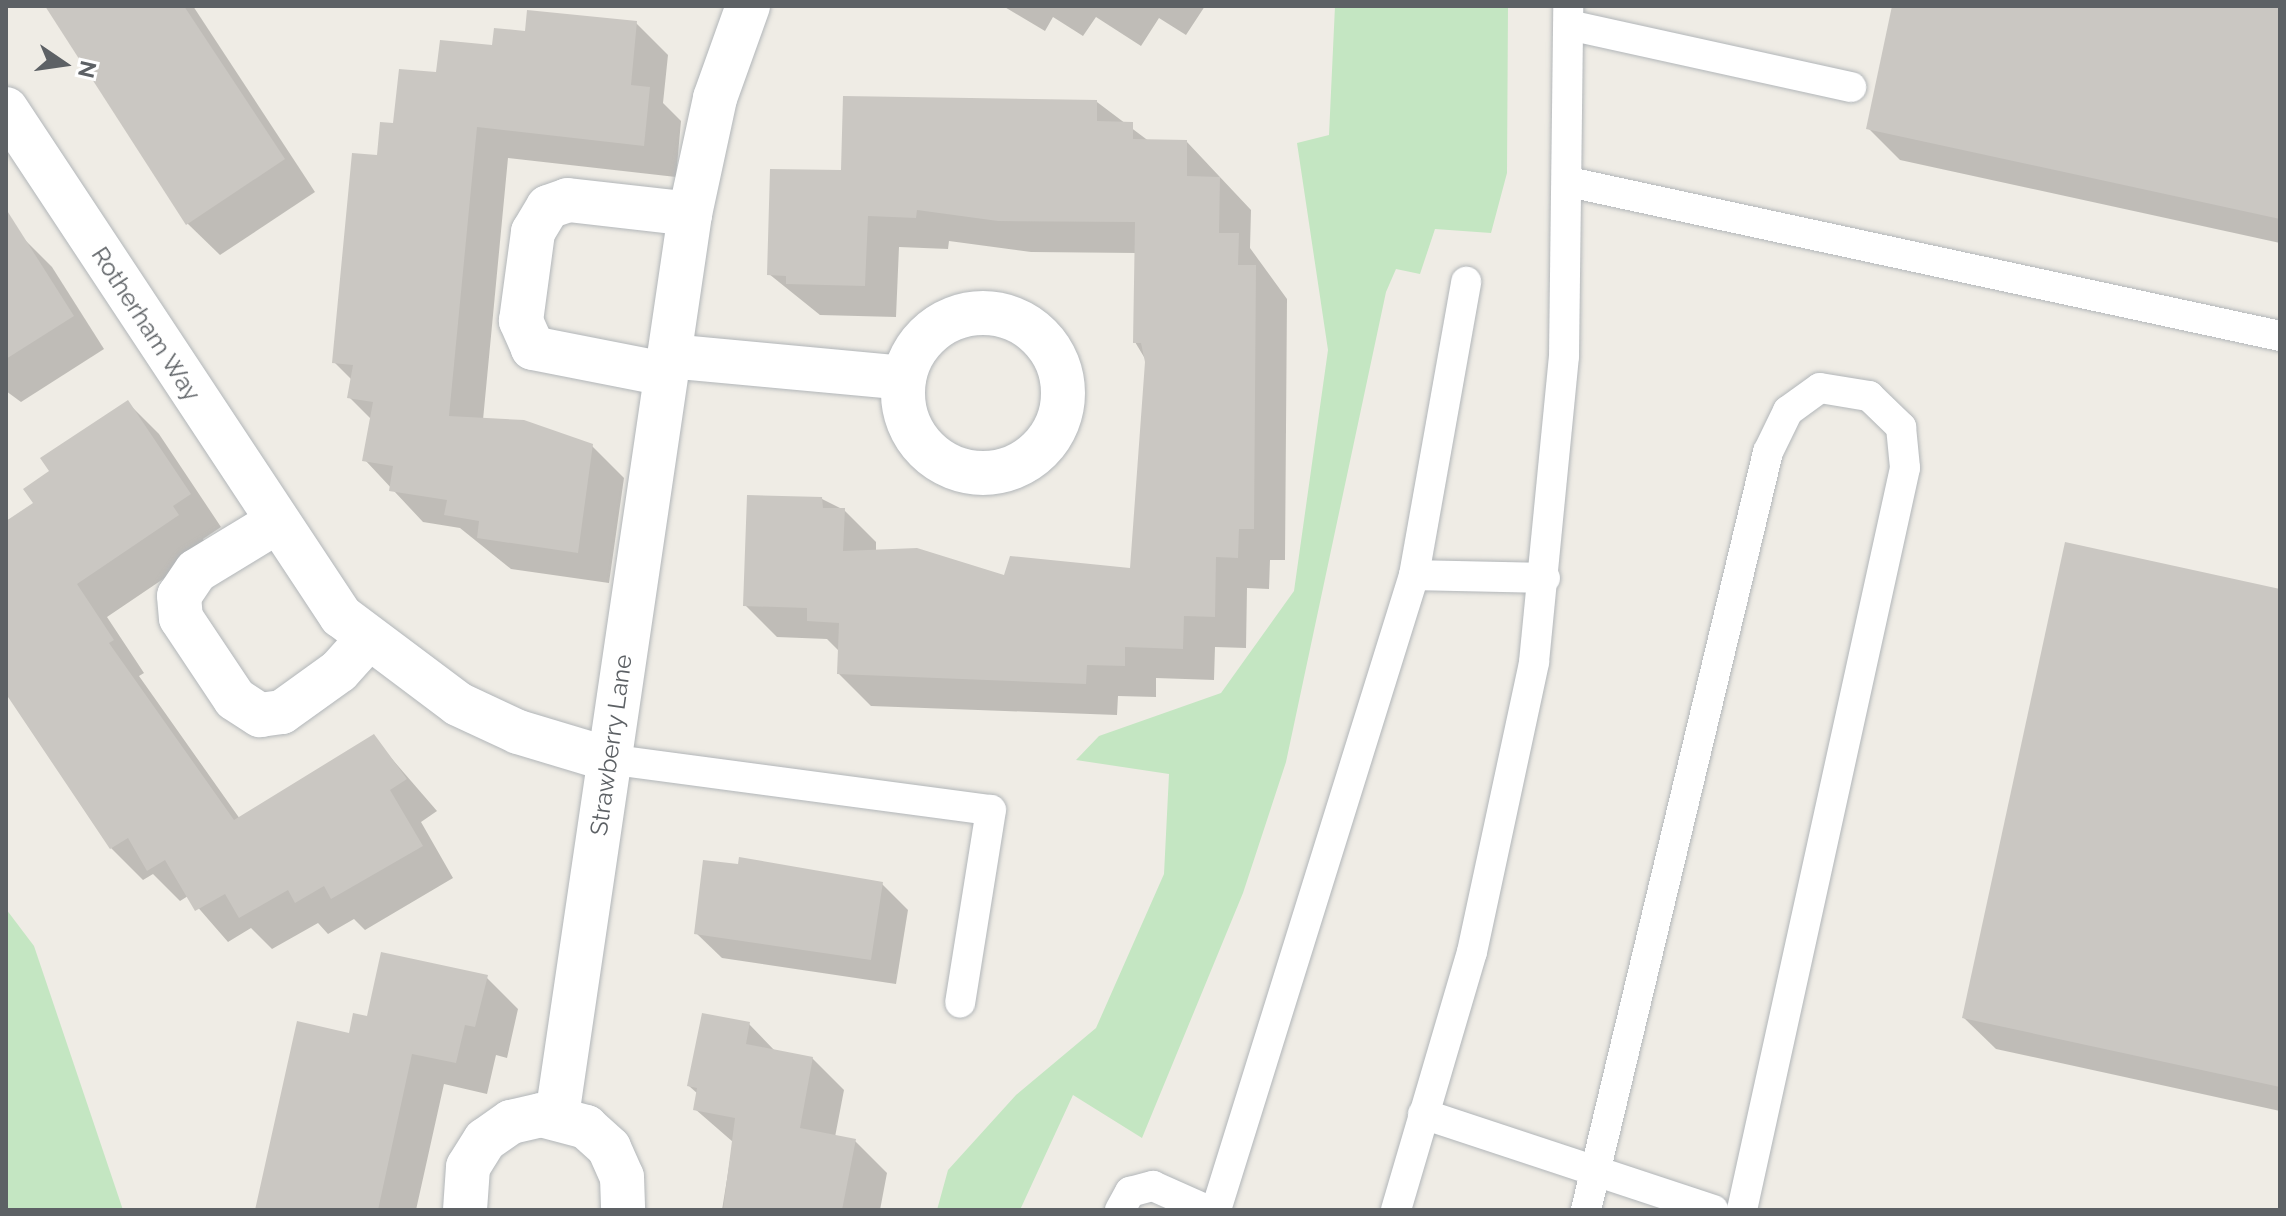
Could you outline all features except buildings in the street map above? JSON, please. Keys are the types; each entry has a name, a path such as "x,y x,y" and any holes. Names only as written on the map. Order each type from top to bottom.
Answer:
{"street":[{"name":"Strawberry Lane","path":"557,1116 690,214 715,98 748,6"},
{"name":"Rotherham Way","path":"10,122 275,523 341,616 367,640 488,719 608,759"},
{"path":"690,214 561,201 543,212 533,232 521,314 533,348 667,365 904,378"},
{"path":"275,523 190,576 179,596 181,618 235,699 260,715 282,712 339,671 367,640"},
{"path":"465,1210 468,1167 485,1140 511,1122 557,1116 586,1127 609,1148 622,1177 623,1210"}],"lane":[{"path":"1396,1210 1495,859 1545,578 1569,182 1568,15 1851,87"},
{"path":"1569,182 2280,336"},
{"path":"1216,1210 1414,575 1466,282"},
{"path":"1586,1210 1599,1172 1768,452 1788,411 1820,388 1869,396 1901,427 1905,468 1742,1210"},
{"path":"1414,575 1545,578"},
{"path":"608,759 991,810 960,1003"},
{"path":"1423,1114 1714,1210"},
{"path":"1120,1210 1130,1192 1153,1186 1207,1210"}],"green space":[{"path":"1335,6 1508,6 1507,173 1491,233 1435,229 1420,274 1396,269 1386,292 1286,762 1243,893 1142,1138 1073,1095 1020,1210 937,1210 948,1170 1016,1095 1096,1028 1164,874 1169,774 1076,760 1099,736 1221,693 1294,591 1328,350 1297,143 1329,135"},
{"path":"6,909 34,946 123,1210 6,1210"}]}
